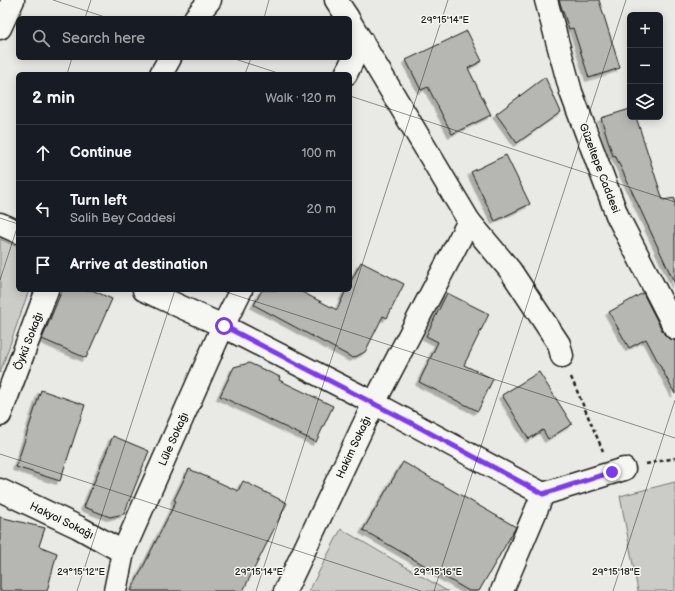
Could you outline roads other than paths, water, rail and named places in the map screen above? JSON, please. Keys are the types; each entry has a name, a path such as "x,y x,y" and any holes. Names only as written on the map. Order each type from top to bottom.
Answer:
{"street":[{"path":"0,28 13,0"},
{"path":"197,16 210,0"},
{"path":"336,0 347,16"},
{"name":"Güzeltepe Caddesi","path":"546,0 571,92 618,215 675,328"},
{"path":"352,25 469,221 510,270 559,344 562,356"},
{"path":"347,72 362,41"},
{"path":"162,72 169,60"},
{"name":"Hakim Sokağı","path":"285,591 374,403 469,221"},
{"path":"0,224 16,231"},
{"name":"Öykü Sokağı","path":"0,415 46,292"},
{"path":"148,292 224,326 374,403 543,494 618,471"},
{"name":"Lüle Sokağı","path":"115,591 123,552 240,292"},
{"name":"Hakyol Sokağı","path":"0,490 78,527 123,552"},
{"path":"502,591 543,494"}]}
